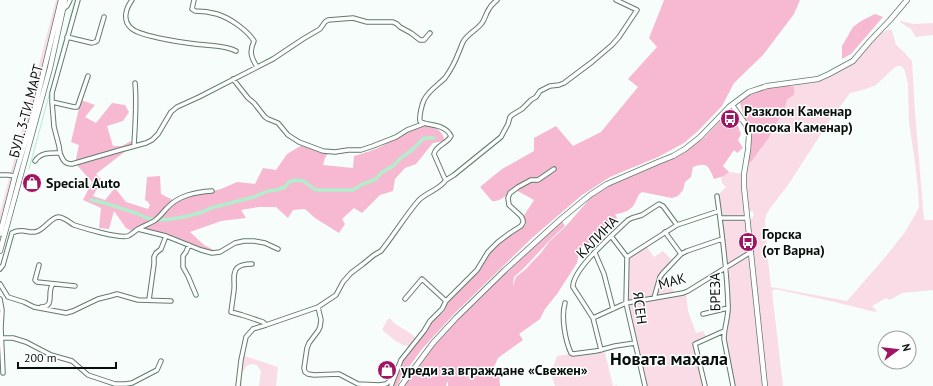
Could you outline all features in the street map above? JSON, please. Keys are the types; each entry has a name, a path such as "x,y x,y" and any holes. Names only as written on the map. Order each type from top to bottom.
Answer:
{"street":[{"name":"БУЛ. 3-ТИ МАРТ","path":"0,234 33,116 61,0"},
{"name":"БУЛ. 3-ТИ МАРТ","path":"0,251 50,68 66,0"},
{"path":"63,8 67,6 70,0"},
{"path":"78,0 52,92 54,127 60,153 63,160 67,164 72,164 152,140 158,134 171,112 178,107 272,59 316,32 328,20 352,18 367,22 393,22 412,33 420,40 424,40 430,33"},
{"path":"132,0 126,11 125,17 126,22 131,28 138,32 145,35 201,45 229,48 236,51"},
{"path":"194,0 192,9 225,17 250,35 254,41 251,54 257,67"},
{"path":"423,124 420,119 421,107 424,99 445,77 454,63 463,42 483,22 488,10 497,0"},
{"path":"238,386 246,336 254,330 266,325 318,307 336,295 343,282 351,273 381,251 422,197 440,186 501,138 510,117 540,91 550,86 564,83 612,45 619,37 636,10 616,0"},
{"path":"401,386 433,343 456,318 505,270 590,195 607,184 685,149 700,137 732,105 749,92 767,86 818,79 840,68 853,60 907,0"},
{"path":"67,37 93,43 95,42 104,17"},
{"path":"52,102 77,107 88,76"},
{"path":"233,79 266,117 278,123 288,136 323,151 335,152 361,150 396,137 407,130 424,123 436,125 445,129 451,136 437,148 434,154 446,180"},
{"path":"134,146 134,127 136,120 135,84"},
{"path":"738,100 738,110 742,120"},
{"path":"732,105 748,130 749,136 744,174 744,187 765,386"},
{"path":"719,119 729,115 738,117 742,120"},
{"path":"35,161 37,158 46,153 60,153"},
{"path":"391,386 400,360 424,331 430,321 442,309 446,301 477,270 488,252 510,232 521,226 523,223 521,216 509,205 508,198 510,193 531,180 538,180 554,169"},
{"path":"0,175 8,174 15,176"},
{"path":"0,269 3,265 12,233 20,230 36,232 45,228 53,219 57,217 81,227 117,236 127,236 154,221 168,207 187,195 198,192 212,191"},
{"name":"БРЕЗА","path":"717,196 726,267 728,308 724,331 725,345 733,386"},
{"name":"КАЛИНА","path":"593,318 573,288 574,281 581,268 611,236 630,219 642,215 659,204 663,206 677,225"},
{"path":"611,236 627,257 677,225 719,211"},
{"path":"720,218 747,218"},
{"path":"138,229 166,236 212,253 220,252 235,243 244,241 264,243 278,249"},
{"path":"665,232 681,254"},
{"path":"149,300 154,258 156,253 161,249 166,236"},
{"path":"654,298 660,277 681,254 722,239"},
{"path":"189,245 183,256 183,267 196,295"},
{"name":"МАК","path":"593,318 626,303 688,291 751,252"},
{"path":"595,253 604,274 613,309"},
{"name":"ЯСЕН","path":"627,257 626,303 645,386"},
{"path":"39,264 35,280 37,282 74,286"},
{"path":"252,264 239,266 235,270 231,312 263,322 266,325"},
{"path":"405,299 422,279 446,301"},
{"path":"0,284 8,297 38,308 69,312 98,299 117,294 138,300 171,300"},
{"path":"38,308 46,307 48,305 50,302 50,288 54,284"},
{"path":"0,299 2,310 1,328 3,373"},
{"path":"565,303 563,317 568,346 571,353 596,352 615,346 635,343"},
{"path":"318,307 320,327 307,348 305,356 305,372 314,375 339,374 358,384 380,385 386,384 394,378"},
{"path":"703,314 728,308"},
{"path":"593,318 600,350"},
{"path":"705,386 695,344 724,331"},
{"path":"2,338 13,338 20,340 51,355 72,361 88,375 115,384 126,384 139,380 157,370 162,361"}],"shaded area":[{"path":"56,0 61,0 0,234 0,213"},
{"path":"664,0 800,0 794,14 763,55 734,83 722,106 698,131 684,143 658,157 610,177 582,195 533,237 455,313 422,349 397,386 391,386 391,382 399,373 399,359 430,320 444,312 449,297 479,268 489,252 512,231 526,225 523,217 534,200 514,189 501,199 492,201 480,187 502,169 534,151 534,138 556,126 573,146 601,132 638,87 628,79 657,47 649,38"},
{"path":"875,14 883,17 851,54 842,59 842,46 853,27"},
{"path":"900,22 913,24 933,23 933,35 916,37 911,29"},
{"path":"887,30 892,30 896,45 912,61 924,220 933,220 933,290 902,293 890,300 886,298 872,306 877,311 875,312 775,289 772,291 783,386 766,386 750,221 754,215 753,212 748,210 745,171 748,162 755,156 768,139 787,100 792,97 794,90 790,86 823,80 846,67 879,35","holes":["901,66 904,69 908,84 909,123 918,188 919,207 915,215 905,232 887,255 847,301 771,287 765,221 766,215 850,93 876,85 895,67"]},
{"path":"778,86 794,87 794,94 787,100 785,108 768,139 750,163 748,162 752,134 751,127 744,117 740,103 752,93"},
{"path":"81,100 95,105 85,117 96,123 112,103 125,105 129,112 123,121 107,126 113,146 122,146 131,141 135,147 127,150 96,174 102,180 93,196 105,200 115,188 126,202 148,209 150,205 145,200 147,177 160,176 161,194 173,200 188,194 205,193 221,189 237,182 255,184 263,168 276,170 287,154 302,145 329,152 323,165 353,168 354,156 381,147 416,124 423,124 438,130 443,135 445,141 433,143 416,164 405,168 395,179 393,191 380,195 362,213 354,208 342,219 345,224 339,233 315,218 305,209 293,210 288,218 276,207 259,207 241,210 246,218 221,221 190,232 204,245 214,250 204,251 140,228 132,231 126,228 114,211 109,229 99,228 101,208 83,200 92,182 75,163 79,145 71,142"},
{"path":"726,118 735,121 741,134 738,140 743,148 737,153 734,150 723,166 729,172 724,176 714,179 707,166 698,165 693,167 691,177 685,182 683,190 678,196 672,198 642,192 638,195 632,208 615,214 617,218 592,242 583,245 579,251 577,263 557,294 545,309 540,319 519,334 523,340 498,358 493,369 499,371 500,386 448,386 448,381 447,386 404,386 423,358 471,304 561,220 565,226 554,236 523,269 514,277 513,286 516,277 526,269 550,241 566,226 593,195 616,182 673,158 704,138 720,121"},
{"path":"729,172 744,174 765,386 733,386 724,331 728,306 717,196 726,187 722,183 721,177"},
{"path":"646,246 654,257 663,251 672,260 662,272 664,279 678,294 686,293 688,311 696,333 703,331 707,338 696,343 704,386 644,386 627,302 628,258"},
{"path":"390,318 394,323 413,335 416,339 409,347 397,342 382,330 387,320"},
{"path":"604,349 613,386 555,386 551,373 557,356"},
{"path":"242,355 278,367 276,386 259,386 261,371 257,365 253,364 246,367 242,374 242,386 238,386"}],"waterway":[{"path":"29,169 75,0"},
{"path":"91,200 136,213 149,219 165,220 206,211 211,208 254,197 268,191 277,190 285,187 289,182 295,180 304,181 314,189 319,190 353,190 376,179 381,173 393,166 423,139 434,138"}],"place":[{"name":"Разклон Каменар (посока Каменар)","path":"730,119"},
{"name":"Special Auto","path":"32,183"},
{"name":"Горска (от Варна)","path":"748,242"},
{"name":"уреди за вграждане «Свежен»","path":"387,370"}],"district":[{"name":"Новата махала","path":"669,359"}]}
